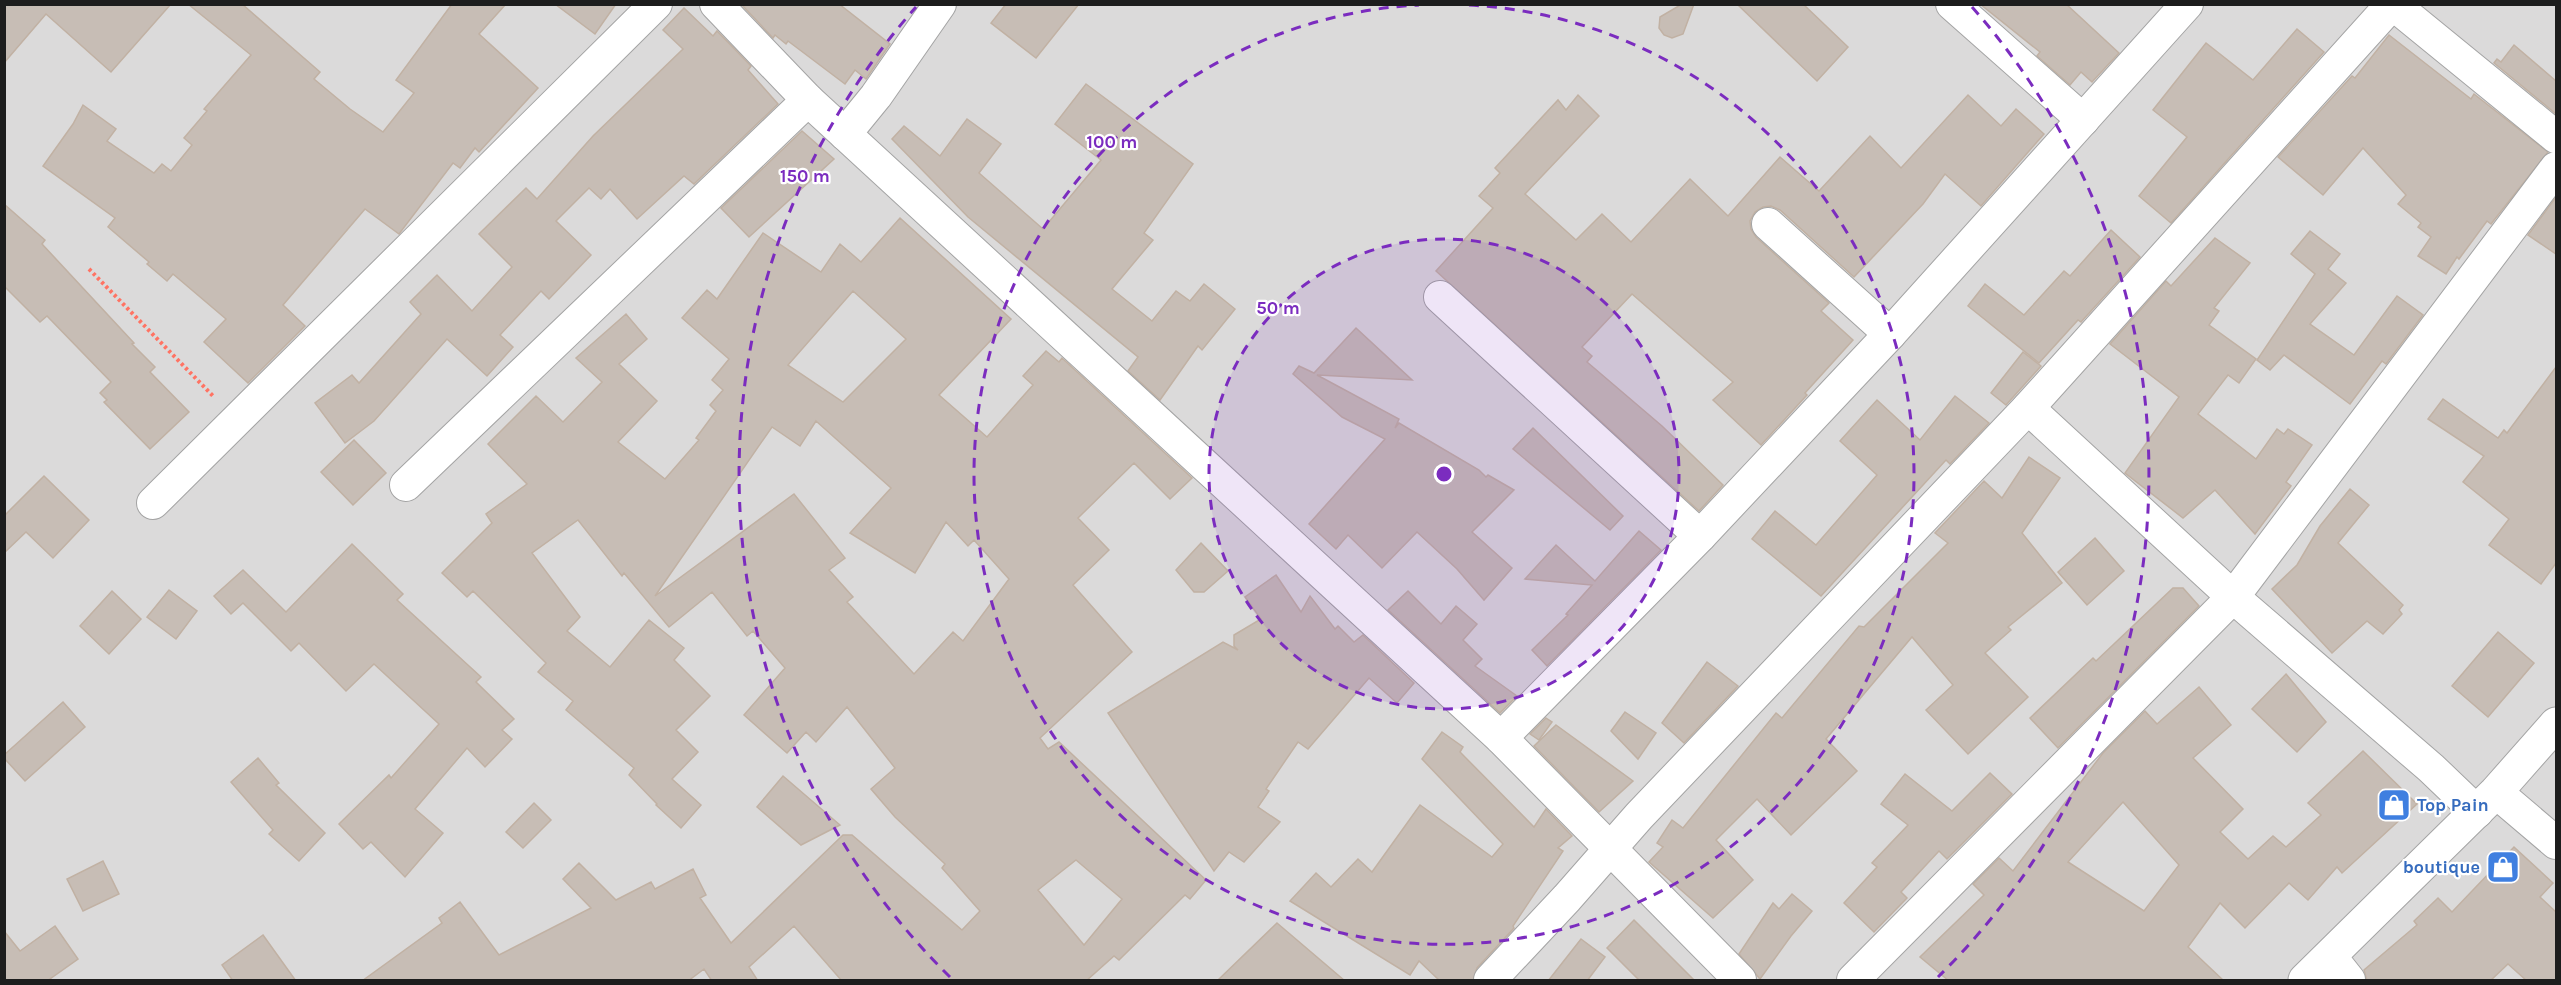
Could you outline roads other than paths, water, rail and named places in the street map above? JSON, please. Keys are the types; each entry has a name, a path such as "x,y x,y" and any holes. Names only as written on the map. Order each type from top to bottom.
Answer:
{"street":[{"path":"153,503 656,4"},
{"path":"716,4 808,100 1501,738 1740,981"},
{"path":"845,134 876,96 940,4"},
{"path":"1952,4 2083,120"},
{"path":"1501,738 1700,536 1890,334 2187,4"},
{"path":"1490,981 1611,848 2028,408 2392,4 2556,137"},
{"path":"406,485 808,100"},
{"path":"1853,981 2234,597 2556,168"},
{"path":"1768,224 1890,334"},
{"path":"1440,297 1700,536"},
{"path":"2028,408 2234,597 2431,768 2556,843"},
{"path":"2305,981 2339,968 2556,724"}],"place":[{"name":"Top Pain","path":"2394,805"},
{"name":"boutique","path":"2503,867"}]}
